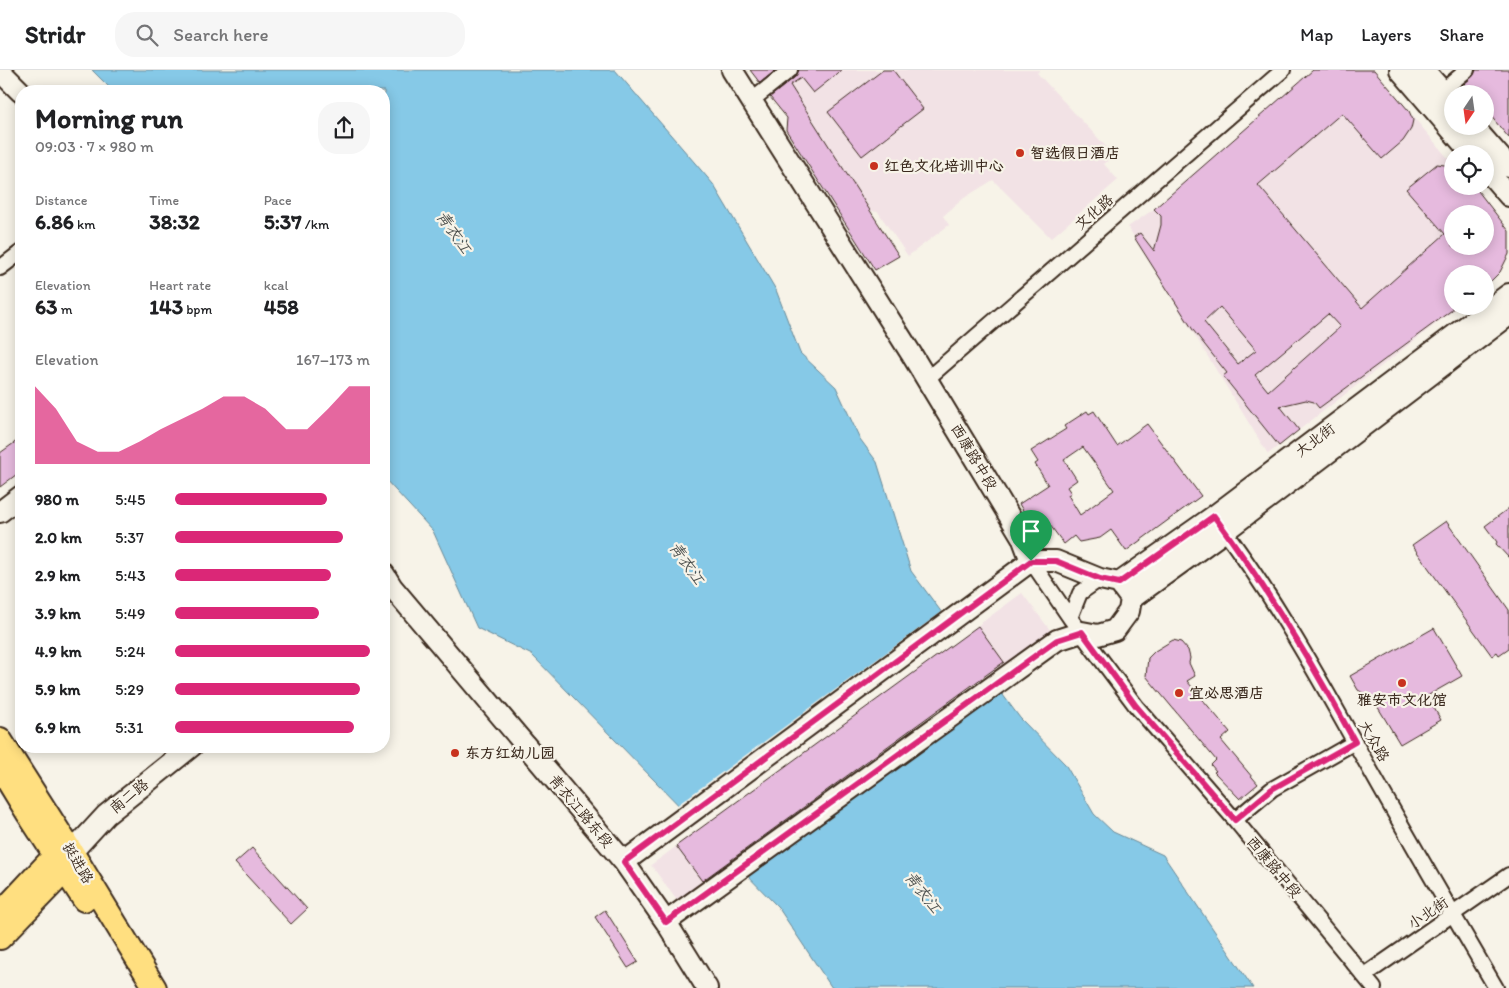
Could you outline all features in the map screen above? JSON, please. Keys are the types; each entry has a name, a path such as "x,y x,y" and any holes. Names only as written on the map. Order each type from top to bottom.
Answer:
{"main road":[{"name":"西康路中段","path":"732,70 927,379 1022,538 1031,561"},
{"path":"1400,70 1464,145"},
{"path":"1424,70 1444,93"},
{"path":"0,71 15,86"},
{"path":"1482,135 1509,167"},
{"path":"1494,178 1509,196"},
{"name":"大北街","path":"1131,599 1219,524 1509,294"},
{"name":"大北街","path":"1109,581 1219,524 1509,315"},
{"path":"0,512 15,501"},
{"path":"631,856 1031,561 1056,561 1109,581 1131,599 1129,611 1115,630 1098,635 1076,625 666,922"},
{"name":"青衣江路东段","path":"390,589 631,856 666,922 708,988"},
{"name":"挺进路","path":"0,739 64,859 140,988"},
{"name":"南二路","path":"64,859 106,815 183,753"},
{"name":"挺进路","path":"0,768 155,988"},
{"path":"0,914 64,859"},
{"path":"0,938 64,859"}],"street":[{"path":"751,101 790,70"},
{"name":"文化路","path":"927,379 1283,70"},
{"path":"1455,85 1467,70"},
{"path":"0,268 15,257"},
{"name":"大众路","path":"1219,524 1275,604 1323,682 1453,916 1496,988"},
{"name":"西康路中段","path":"1031,561 1136,706 1235,820 1374,988"},
{"path":"1076,625 1080,593 1109,581"},
{"path":"1235,820 1272,789 1355,742"},
{"name":"小北街","path":"1365,975 1453,916 1509,875"}],"shaded area":[{"path":"750,70 1040,70 1037,73 1114,155 1104,164 1118,180 1051,238 993,180 964,198 943,216 949,225 908,256 878,212 871,211 847,226 786,129 791,120"},
{"path":"1313,70 1374,70 1444,153 1444,195 1463,195 1476,205 1444,205 1444,255 1494,255 1494,219 1509,231 1509,254 1500,272 1494,278 1494,265 1444,265 1444,315 1447,315 1268,454 1128,227 1154,209"},
{"path":"1022,593 1053,634 681,906 651,865"}],"water":[{"name":"青衣江","path":"92,70 615,70 713,184 776,290 800,353 836,387 860,439 877,462 911,571 1020,718 1065,764 1094,814 1113,832 1163,855 1253,988 832,988 778,907 532,655 477,628 433,531 390,484 390,85 107,85"}],"pier":[{"path":"943,611 1002,690 745,878 676,806"}],"building":[{"path":"750,70 776,70 760,83"},
{"path":"799,70 842,70 813,93 801,78 790,85 899,256 875,270 786,130 787,118 770,97 795,77"},
{"path":"883,70 893,70 923,109 862,156 828,112"},
{"path":"1313,70 1374,70 1409,111 1413,120 1411,129 1403,141 1382,159 1342,113 1258,185 1362,308 1444,235 1444,255 1494,255 1494,212 1509,231 1509,254 1500,272 1494,278 1494,265 1444,265 1445,315 1319,408 1314,402 1306,400 1280,406 1299,430 1279,446 1223,376 1227,373 1193,330 1134,237 1140,233 1154,251 1161,225 1161,216 1154,209","holes":["1220,307 1256,350 1238,364 1204,322","1328,314 1340,327 1268,391 1255,375"]},
{"path":"1476,70 1509,70 1509,138 1494,120 1494,85 1465,85"},
{"path":"1437,164 1444,165 1444,195 1481,195 1489,205 1444,205 1444,233 1406,189"},
{"path":"1087,411 1089,414 1094,411 1117,446 1147,424 1201,496 1126,551 1111,530 1100,538 1079,542 1074,536 1064,544 1044,517 1032,525 1019,504 1048,485 1035,464 1038,462 1031,451 1066,429 1064,426","holes":["1083,447 1114,490 1080,515 1068,495 1071,493 1067,487 1077,480 1064,460"]},
{"path":"15,442 15,476 0,487 0,453"},
{"path":"1509,508 1509,558 1496,544 1497,542 1485,526"},
{"path":"1446,521 1509,610 1509,648 1499,655 1497,652 1492,656 1412,545"},
{"path":"978,626 1004,662 702,881 676,846"},
{"name":"雅安市文化馆","path":"1434,628 1462,676 1427,696 1441,720 1400,744 1373,699 1358,690 1350,676"},
{"name":"宜必思酒店","path":"1173,640 1181,642 1188,650 1189,663 1195,676 1187,681 1230,732 1221,740 1258,784 1240,799 1214,772 1216,771 1211,765 1216,760 1146,676 1148,658 1155,651"},
{"path":"252,848 307,909 291,924 235,863"},
{"path":"605,910 638,962 628,968 595,917"}],"place":[{"name":"智选假日酒店","path":"1020,153"},
{"name":"红色文化培训中心","path":"874,166"},
{"name":"雅安市文化馆","path":"1402,683"},
{"name":"宜必思酒店","path":"1179,693"},
{"name":"东方红幼儿园","path":"455,753"}],"route":[{"path":"1214,516 1275,604 1323,682 1355,742 1272,789 1235,820 1136,706 1082,632 1057,640 666,922 624,862 1031,561 1056,561 1100,579 1119,583 1214,516"}]}
